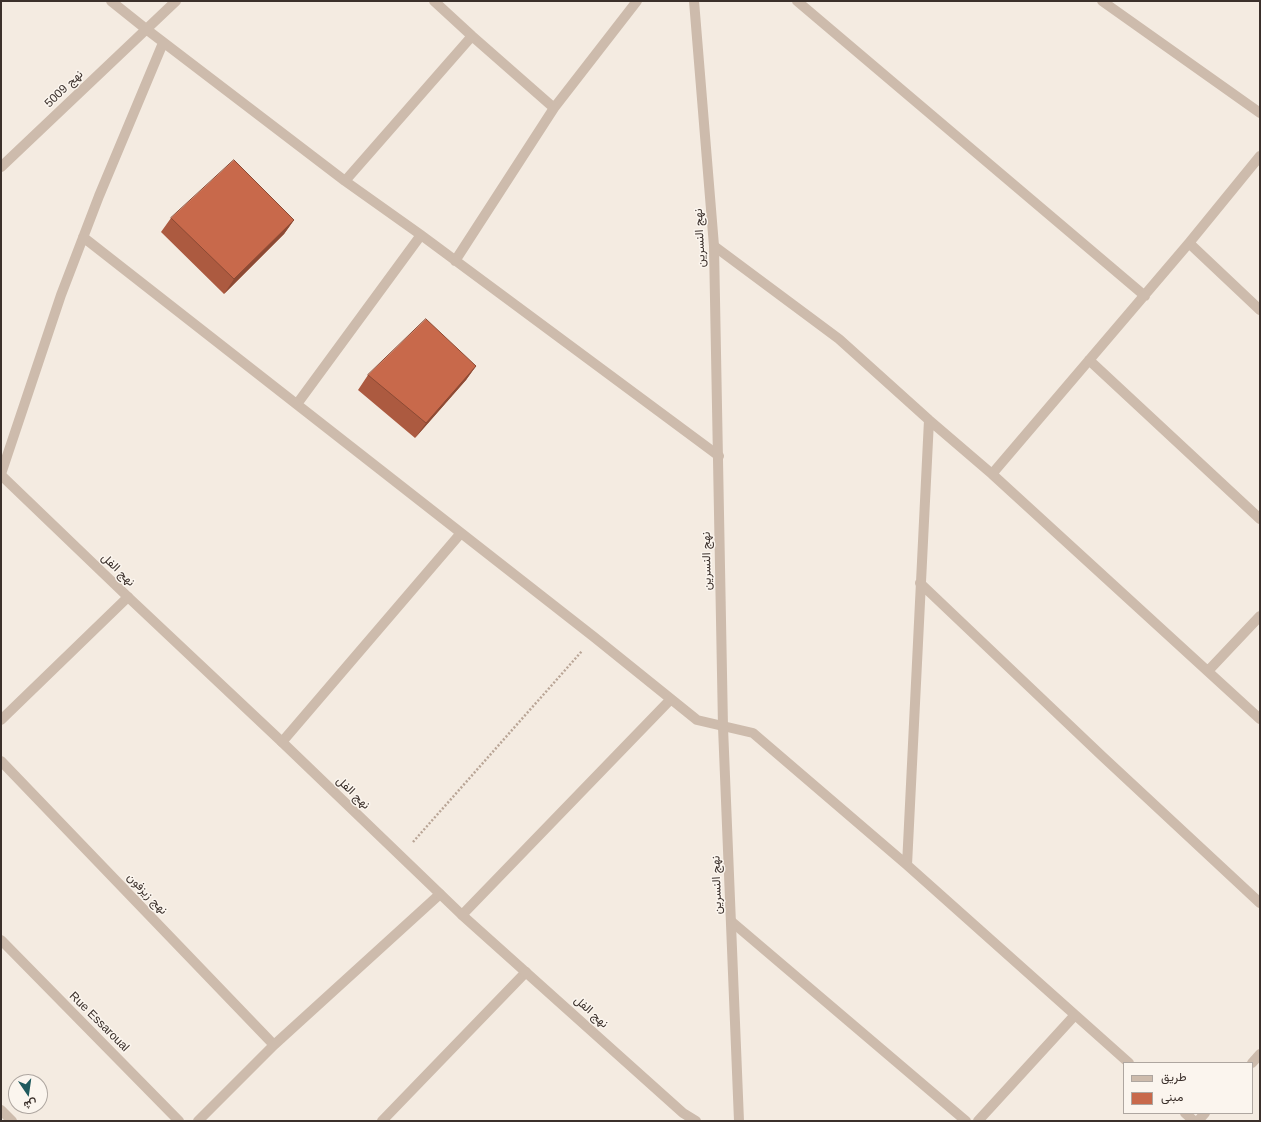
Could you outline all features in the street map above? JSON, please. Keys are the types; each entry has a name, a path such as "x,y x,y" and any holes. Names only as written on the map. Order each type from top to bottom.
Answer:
{"street":[{"path":"111,1 163,43 345,181 421,235 719,456"},
{"name":"نهج 5009","path":"1,167 176,1"},
{"path":"434,1 554,108"},
{"path":"455,261 554,108 637,1"},
{"name":"نهج النسرين","path":"694,1 714,246 723,726 739,1121"},
{"path":"797,1 1145,296"},
{"path":"1102,1 1260,113"},
{"path":"345,181 472,36"},
{"path":"1,474 61,296 83,237 163,43"},
{"path":"992,474 1190,243 1260,156"},
{"path":"297,404 421,235"},
{"path":"83,237 594,637 697,720 753,733 907,865 1128,1062"},
{"path":"1190,243 1260,310"},
{"path":"714,246 839,339 992,474 1260,719"},
{"path":"1089,360 1260,519"},
{"path":"907,865 929,420"},
{"name":"نهج الفل","path":"1,474 462,915 683,1113 696,1121"},
{"path":"282,742 460,533"},
{"path":"920,583 1260,903"},
{"path":"1,720 128,597"},
{"path":"1208,671 1260,616"},
{"path":"462,915 671,699"},
{"name":"نهج زيزفون","path":"1,760 274,1045"},
{"path":"198,1121 274,1045 440,894"},
{"path":"732,922 966,1121"},
{"name":"Rue Essaroual","path":"1,940 179,1121"},
{"path":"382,1121 526,972"},
{"path":"978,1121 1075,1014"},
{"path":"1253,1062 1260,1054"},
{"path":"1,1110 12,1121"},
{"path":"1186,1114 1194,1121"}],"path":[{"path":"400,856 594,637"}],"building":[{"path":"234,160 294,220 234,279 171,218"},
{"path":"426,319 476,366 426,423 368,375"}]}
